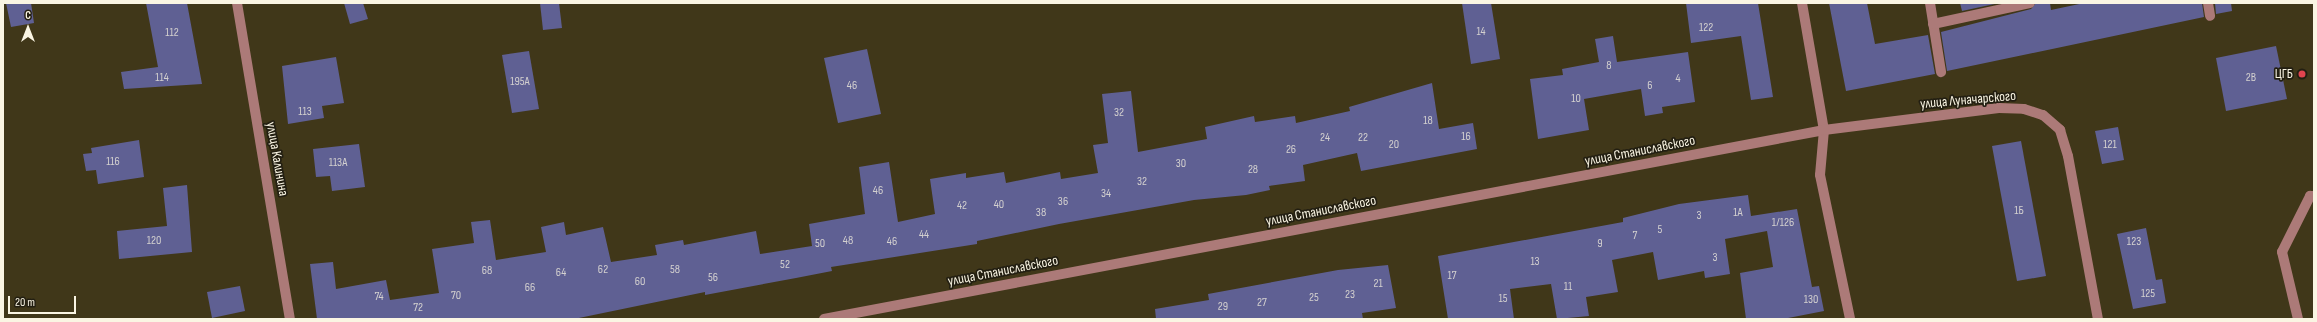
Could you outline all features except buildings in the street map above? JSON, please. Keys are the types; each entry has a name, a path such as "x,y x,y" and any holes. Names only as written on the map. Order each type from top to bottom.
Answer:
{"street":[{"name":"улица Калинина","path":"237,3 290,319"},
{"path":"1802,3 1824,130 1820,175 1850,319"},
{"path":"1930,3 1941,72"},
{"path":"1933,24 2030,3"},
{"path":"2208,3 2210,16"},
{"name":"улица Луначарского","path":"1824,130 1999,108 2024,109 2043,115 2060,130 2068,156 2098,319"},
{"name":"улица Станиславского","path":"824,319 1824,130"},
{"path":"2298,319 2282,252 2310,196 2314,196"}],"place":[{"name":"ЦГБ","path":"2302,74"}]}
